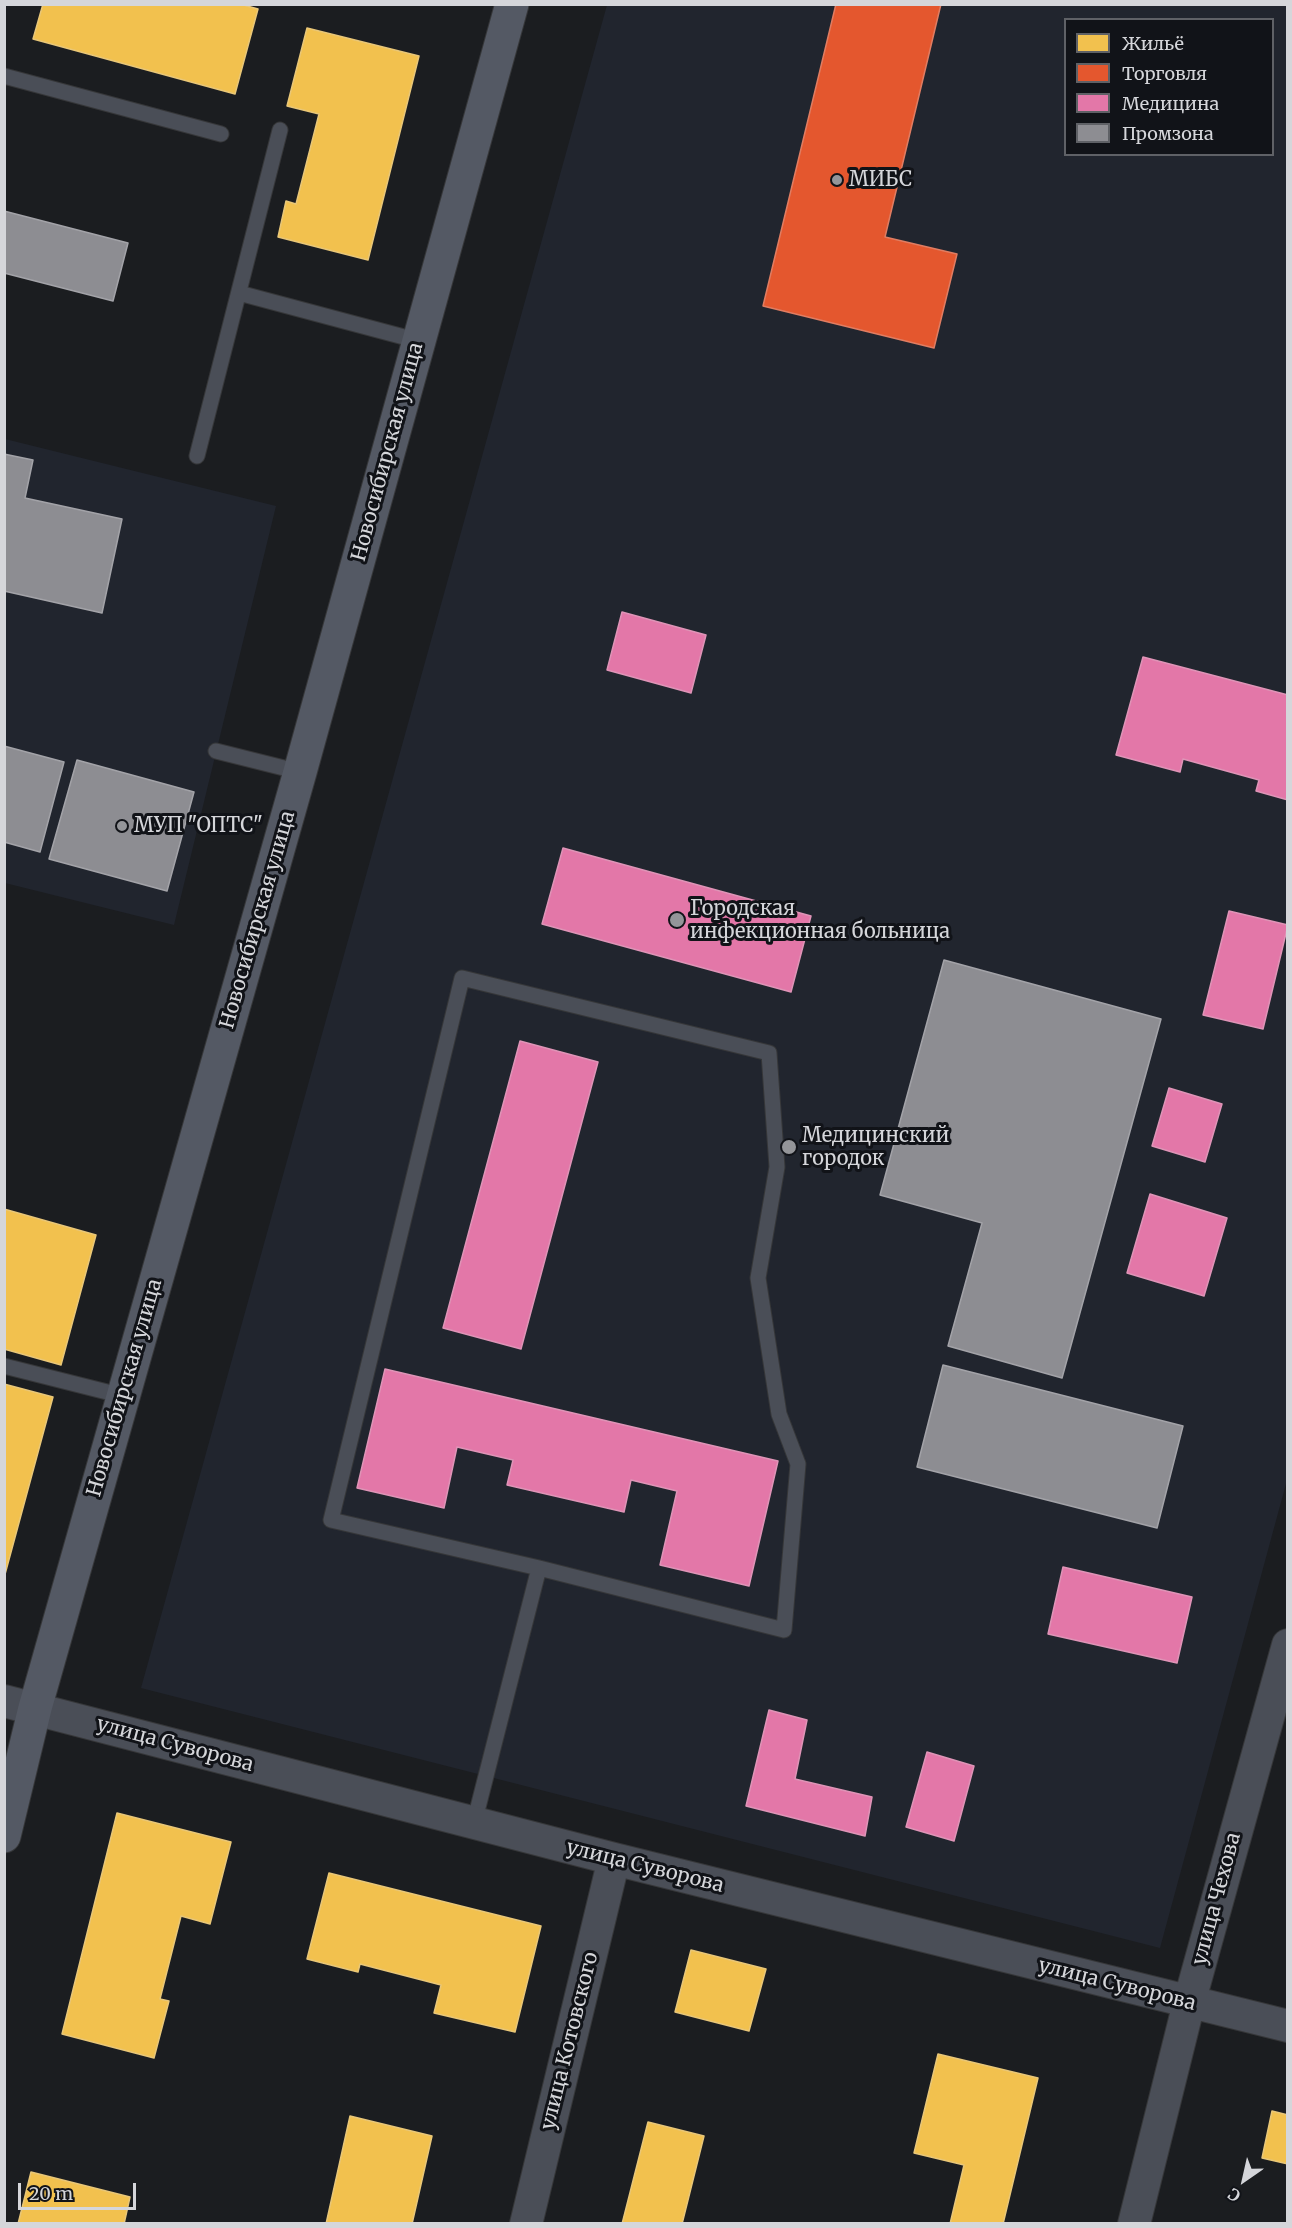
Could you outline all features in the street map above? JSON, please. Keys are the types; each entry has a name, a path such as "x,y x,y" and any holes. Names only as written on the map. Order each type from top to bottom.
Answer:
{"main road":[{"name":"Новосибирская улица","path":"4,1836 20,1705 123,1396 300,772 512,4"}],"street":[{"name":"улица Чехова","path":"1134,2223 1189,2003 1287,1645"},
{"name":"улица Суворова","path":"20,1705 614,1859 1287,2026"},
{"name":"улица Котовского","path":"526,2223 614,1859"}],"lane":[{"path":"4,76 221,134"},
{"path":"197,456 280,130"},
{"path":"239,293 419,341"},
{"path":"216,751 300,772"},
{"path":"462,978 769,1053 777,1167 758,1278 779,1414 798,1464 784,1630 539,1568 331,1520 462,978"},
{"path":"4,1366 123,1396"},
{"path":"474,1823 539,1568"}],"shaded area":[{"name":"Медицинский городок","path":"607,5 1287,5 1287,1480 1160,1948 141,1688"},
{"path":"5,439 276,506 174,925 5,883"}],"building: Жильё":[{"path":"43,4 240,4 258,9 235,94 33,39"},
{"path":"307,28 419,56 368,260 278,237 286,201 296,204 319,114 287,106"},
{"path":"4,1209 96,1235 61,1365 4,1349"},
{"path":"4,1384 53,1397 4,1578"},
{"path":"117,1813 231,1842 210,1924 181,1916 160,1999 169,2001 154,2058 62,2034"},
{"path":"329,1873 541,1926 515,2032 434,2013 441,1985 360,1964 358,1972 307,1959"},
{"path":"691,1950 766,1969 749,2031 675,2012"},
{"path":"938,2054 1038,2078 1003,2224 950,2224 964,2165 914,2153"},
{"path":"1272,2111 1288,2115 1288,2164 1262,2158"},
{"path":"350,2116 432,2136 412,2224 326,2224"},
{"path":"648,2122 704,2136 682,2224 622,2224"},
{"path":"31,2172 130,2197 124,2224 18,2224"}],"building: Торговля":[{"path":"836,4 941,4 885,237 957,254 934,348 763,306"}],"building: Медицина":[{"path":"622,612 706,635 691,693 607,670"},
{"path":"1143,657 1288,695 1288,800 1256,791 1259,780 1183,759 1180,772 1116,755"},
{"name":"Городская инфекционная больница","path":"563,848 811,916 791,992 542,924"},
{"path":"1229,911 1288,925 1263,1029 1203,1015"},
{"path":"520,1041 598,1062 521,1349 443,1328"},
{"path":"1169,1088 1222,1104 1205,1162 1152,1146"},
{"path":"1150,1194 1227,1218 1204,1296 1127,1273"},
{"path":"385,1369 778,1461 749,1586 660,1565 677,1491 631,1480 624,1512 507,1485 513,1460 457,1447 444,1508 357,1488"},
{"path":"1063,1567 1192,1597 1177,1663 1048,1634"},
{"path":"769,1710 807,1720 795,1779 872,1797 865,1836 746,1806"},
{"path":"927,1752 974,1766 954,1841 906,1827"}],"building: Промзона":[{"path":"4,211 128,243 113,301 4,273"},
{"path":"4,454 33,460 25,498 122,519 102,613 4,591"},
{"path":"4,746 64,762 40,852 4,842"},
{"name":"МУП \"ОПТС\"","path":"77,760 194,792 167,891 49,859"},
{"path":"944,960 1161,1019 1062,1378 948,1346 982,1223 880,1195"},
{"path":"943,1365 1183,1426 1157,1528 917,1467"}],"place":[{"name":"МИБС","path":"837,180"},
{"name":"МУП \"ОПТС\"","path":"122,826"},
{"name":"Городская инфекционная больница","path":"677,920"},
{"name":"Медицинский городок","path":"789,1147"}]}
